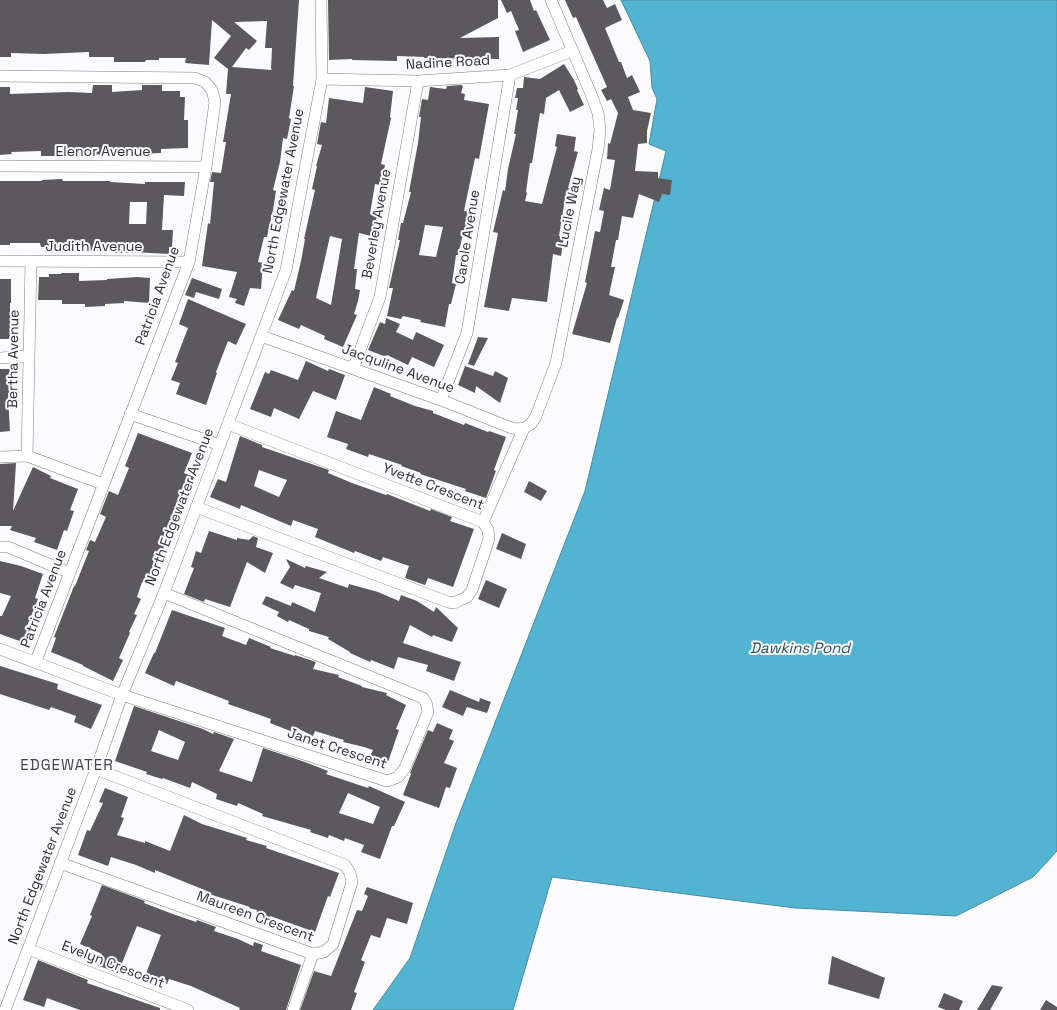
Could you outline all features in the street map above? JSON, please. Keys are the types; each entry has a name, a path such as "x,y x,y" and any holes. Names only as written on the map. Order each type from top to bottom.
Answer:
{"street":[{"name":"North Edgewater Avenue","path":"5,1010 96,769 122,695 164,592 286,270 322,79 321,0"},
{"name":"Lucile Way","path":"483,522 524,428 531,424 536,416 556,363 598,149 600,130 598,113 551,0"},
{"name":"Nadine Road","path":"322,79 418,81 510,75 572,51"},
{"name":"Carole Avenue","path":"441,400 467,333 510,75"},
{"name":"Patricia Avenue","path":"0,76 195,78 205,82 212,90 215,102 206,167 189,262 36,662"},
{"name":"Beverley Avenue","path":"353,369 380,296 418,81"},
{"name":"Elenor Avenue","path":"0,166 206,167"},
{"name":"Judith Avenue","path":"0,262 189,262"},
{"name":"Bertha Avenue","path":"27,456 31,262"},
{"name":"Jacquline Avenue","path":"261,336 441,400 508,427 516,429 524,428"},
{"path":"0,358 28,356"},
{"path":"130,414 220,445"},
{"name":"Yvette Crescent","path":"196,507 448,602 454,602 467,597 472,590 489,539 488,530 483,522 228,424"},
{"path":"0,456 27,456 104,484"},
{"path":"0,547 8,547 70,573"},
{"name":"Janet Crescent","path":"0,648 122,695 387,781 398,777 405,768 428,712 426,702 423,698 164,592"},
{"name":"Maureen Crescent","path":"60,863 313,954 324,952 333,944 352,882 350,873 345,865 96,769"},
{"name":"Evelyn Crescent","path":"28,949 188,1010"},
{"path":"293,1010 313,954"}],"water":[{"name":"Dawkins Pond","path":"621,0 1057,0 1057,851 1033,877 956,916 795,908 552,877 513,1010 373,1010 410,958 456,823 585,491 666,151 649,144 657,99 652,88 650,61"}],"building":[{"path":"0,0 299,0 294,86 289,118 291,119 287,139 283,138 280,162 273,190 276,191 273,210 267,237 264,237 258,262 263,263 261,289 250,288 244,306 235,303 237,299 229,297 237,272 202,266 208,223 210,224 214,182 210,182 212,172 221,173 226,142 223,142 231,94 226,94 228,69 214,58 231,36 212,20 209,65 185,63 186,58 159,58 159,60 146,60 145,62 114,62 114,57 89,57 89,52 44,54 11,53 11,57 0,57","holes":["267,21 265,48 272,48 272,70 232,67 246,48 249,50 257,41 234,22"]},
{"path":"328,0 498,0 498,18 460,38 499,37 499,59 424,58 397,56 397,61 352,59 329,60"},
{"path":"501,0 530,0 534,11 536,10 550,40 523,52 515,31 519,30 511,11 507,13"},
{"path":"565,0 603,0 607,8 615,4 622,20 605,28 627,78 632,75 640,92 628,97 633,110 651,113 647,131 647,143 638,144 635,171 658,172 658,178 672,180 670,195 662,194 659,202 639,194 633,218 622,216 611,267 615,267 609,295 624,300 610,343 572,334 587,283 585,282 595,231 600,232 604,211 599,210 604,188 610,190 615,160 607,159 608,143 610,144 618,113 611,99 607,101 601,90 607,87 576,17 573,18"},
{"path":"564,64 574,80 584,105 570,112 559,90 546,98 544,114 540,113 532,163 530,163 525,201 542,204 557,147 555,146 557,134 576,137 574,151 578,152 564,205 559,236 564,237 561,256 553,254 547,302 512,298 509,311 484,307 498,233 493,232 503,190 505,191 508,169 516,134 514,134 518,110 516,110 518,98 515,98 517,88 523,88 524,77 540,79"},
{"path":"93,85 112,85 112,92 142,90 142,85 162,85 162,91 180,91 180,97 185,97 184,120 188,120 188,148 161,149 161,153 139,154 139,152 108,150 108,155 89,154 89,150 61,149 61,156 41,156 41,151 11,152 12,154 0,155 0,87 10,87 10,94 68,92 92,93"},
{"path":"461,85 463,86 461,93 465,94 464,100 489,104 479,159 475,158 464,211 470,212 468,230 464,230 458,255 456,255 452,283 456,284 451,304 449,304 445,327 420,322 421,320 403,316 401,319 387,316 393,288 389,288 400,240 398,240 401,223 403,223 411,192 409,192 418,143 421,117 419,117 422,99 428,100 430,87 446,89 447,86","holes":["425,225 443,227 436,257 419,255"]},
{"path":"365,87 393,91 391,118 381,164 385,165 381,185 375,184 370,214 377,216 371,236 359,233 354,269 357,269 355,289 360,290 354,314 357,315 343,347 324,339 325,336 301,325 299,329 278,320 292,290 294,291 301,261 304,239 315,190 312,189 316,166 322,145 317,144 321,122 326,123 329,98 363,103","holes":["330,236 342,239 331,305 316,298"]},
{"path":"62,179 63,181 110,181 145,184 145,182 185,182 184,196 164,195 162,230 173,230 172,247 169,247 169,254 133,252 113,253 113,250 64,251 65,247 41,247 40,243 10,243 10,245 0,245 0,181","holes":["130,202 147,202 146,224 129,224"]},
{"path":"79,273 79,281 137,277 150,278 149,303 124,301 124,303 105,304 105,306 85,307 85,304 62,304 62,300 38,300 39,277 49,277 49,274"},
{"path":"192,278 222,289 219,299 196,292 194,298 185,295"},
{"path":"0,279 11,279 10,339 0,339"},
{"path":"188,299 246,324 236,345 228,341 216,372 217,373 206,405 176,394 180,383 171,380 178,363 175,362 188,328 179,324"},
{"path":"386,318 400,324 396,332 413,340 416,332 444,345 434,367 412,357 408,365 387,355 386,357 368,350 380,322 385,324"},
{"path":"478,337 488,338 474,366 468,364"},
{"path":"306,361 328,371 329,369 345,375 336,400 313,391 299,419 274,408 271,417 250,409 265,372 269,374 271,370 298,380"},
{"path":"465,366 493,376 495,371 508,378 500,403 476,386 475,393 458,385"},
{"path":"0,369 11,369 11,397 8,397 10,431 0,432"},
{"path":"374,387 391,394 390,396 415,406 433,411 433,413 464,425 465,423 506,437 486,498 465,491 466,489 420,474 421,473 401,466 402,465 369,454 368,457 346,449 348,444 327,437 336,411 361,420"},
{"path":"138,433 192,453 184,473 194,477 187,496 184,495 171,525 173,526 148,584 142,582 137,597 141,599 134,614 137,615 119,658 123,660 113,681 83,665 51,652 56,638 54,637 89,551 86,550 90,540 95,542 106,517 100,514 109,491 118,495 129,468 125,466"},
{"path":"240,436 262,445 262,447 329,470 328,473 352,483 386,495 387,494 430,511 431,509 452,517 450,521 474,529 453,587 428,578 425,585 405,578 409,566 383,557 381,561 355,551 354,553 315,537 318,529 293,520 291,526 241,505 240,509 210,497 218,479 226,482","holes":["259,470 287,480 279,497 254,486"]},
{"path":"16,463 13,511 33,467 51,476 50,478 78,489 70,510 74,511 67,531 64,530 57,550 34,542 36,538 10,530 12,526 0,526 0,464"},
{"path":"529,481 547,491 541,501 524,492"},
{"path":"209,531 237,540 237,538 249,540 253,536 258,538 256,547 273,553 265,573 247,562 230,607 205,599 204,602 184,594 194,568 191,567 196,551 201,553"},
{"path":"502,533 526,544 521,559 496,549"},
{"path":"286,559 305,568 306,566 327,572 319,578 348,588 349,584 378,592 399,601 401,595 417,601 434,612 436,607 458,628 452,642 433,635 432,637 410,625 403,643 461,662 454,681 426,671 428,665 398,657 394,669 371,660 370,662 350,653 328,639 329,637 309,631 309,629 289,620 288,622 277,616 279,612 262,604 266,596 291,606 292,602 315,612 321,593 295,585 293,589 280,583 290,567"},
{"path":"0,561 21,566 43,574 35,598 38,599 27,626 31,627 25,643 0,634 0,616 2,616 11,596 0,593"},
{"path":"486,580 507,589 499,608 478,599"},
{"path":"172,610 225,628 222,636 246,645 249,638 271,647 270,648 316,662 313,669 339,675 338,677 362,687 387,693 386,695 406,705 396,729 399,730 388,762 370,756 373,750 343,742 344,740 315,731 313,736 295,727 293,732 270,723 271,719 228,704 229,701 176,681 174,686 145,673 155,653"},
{"path":"0,666 58,684 57,689 102,705 91,729 74,722 76,716 51,707 49,710 0,694"},
{"path":"450,690 479,702 480,698 491,702 487,713 467,707 463,716 442,707"},
{"path":"134,706 203,729 213,734 214,732 234,739 219,771 252,782 263,748 328,771 326,774 368,788 369,786 405,802 394,826 392,826 380,859 361,852 364,845 345,838 344,841 329,835 328,838 310,832 311,830 262,816 263,814 238,803 237,806 216,799 217,794 192,782 190,788 163,778 162,779 146,774 147,772 115,761","holes":["159,730 185,742 178,760 151,751","348,793 380,807 373,824 339,813"]},
{"path":"437,723 453,730 449,739 454,741 444,763 457,768 450,788 446,787 439,808 403,795 411,774 410,773 428,730 433,732"},
{"path":"105,788 128,797 121,817 124,818 117,835 145,843 145,841 170,851 184,815 202,824 267,846 266,848 339,873 330,897 328,896 315,932 270,916 269,919 256,914 257,910 206,893 207,891 155,870 155,873 111,857 108,866 78,855 87,830 90,831 103,803 99,802"},
{"path":"102,885 145,901 144,903 170,913 216,927 214,931 253,946 254,942 263,945 261,951 301,965 286,1010 239,1010 240,1008 191,986 169,979 167,984 145,976 161,935 137,926 118,973 97,965 102,954 80,944 92,916 90,915"},
{"path":"367,887 413,903 407,924 387,918 380,938 371,935 361,960 365,962 354,992 357,993 351,1010 300,1010 314,971 331,976 357,910 362,911 368,896 364,894"},
{"path":"832,956 885,978 879,999 828,984"},
{"path":"38,960 88,980 87,983 160,1008 160,1010 80,1010 47,998 44,1007 23,1000"},
{"path":"992,985 1003,987 990,1010 977,1010"},
{"path":"944,993 963,1001 959,1010 946,1010 938,1007"},
{"path":"1046,1000 1057,1007 1057,1010 1040,1010"}],"district":[{"name":"EDGEWATER","path":"67,766"}]}
